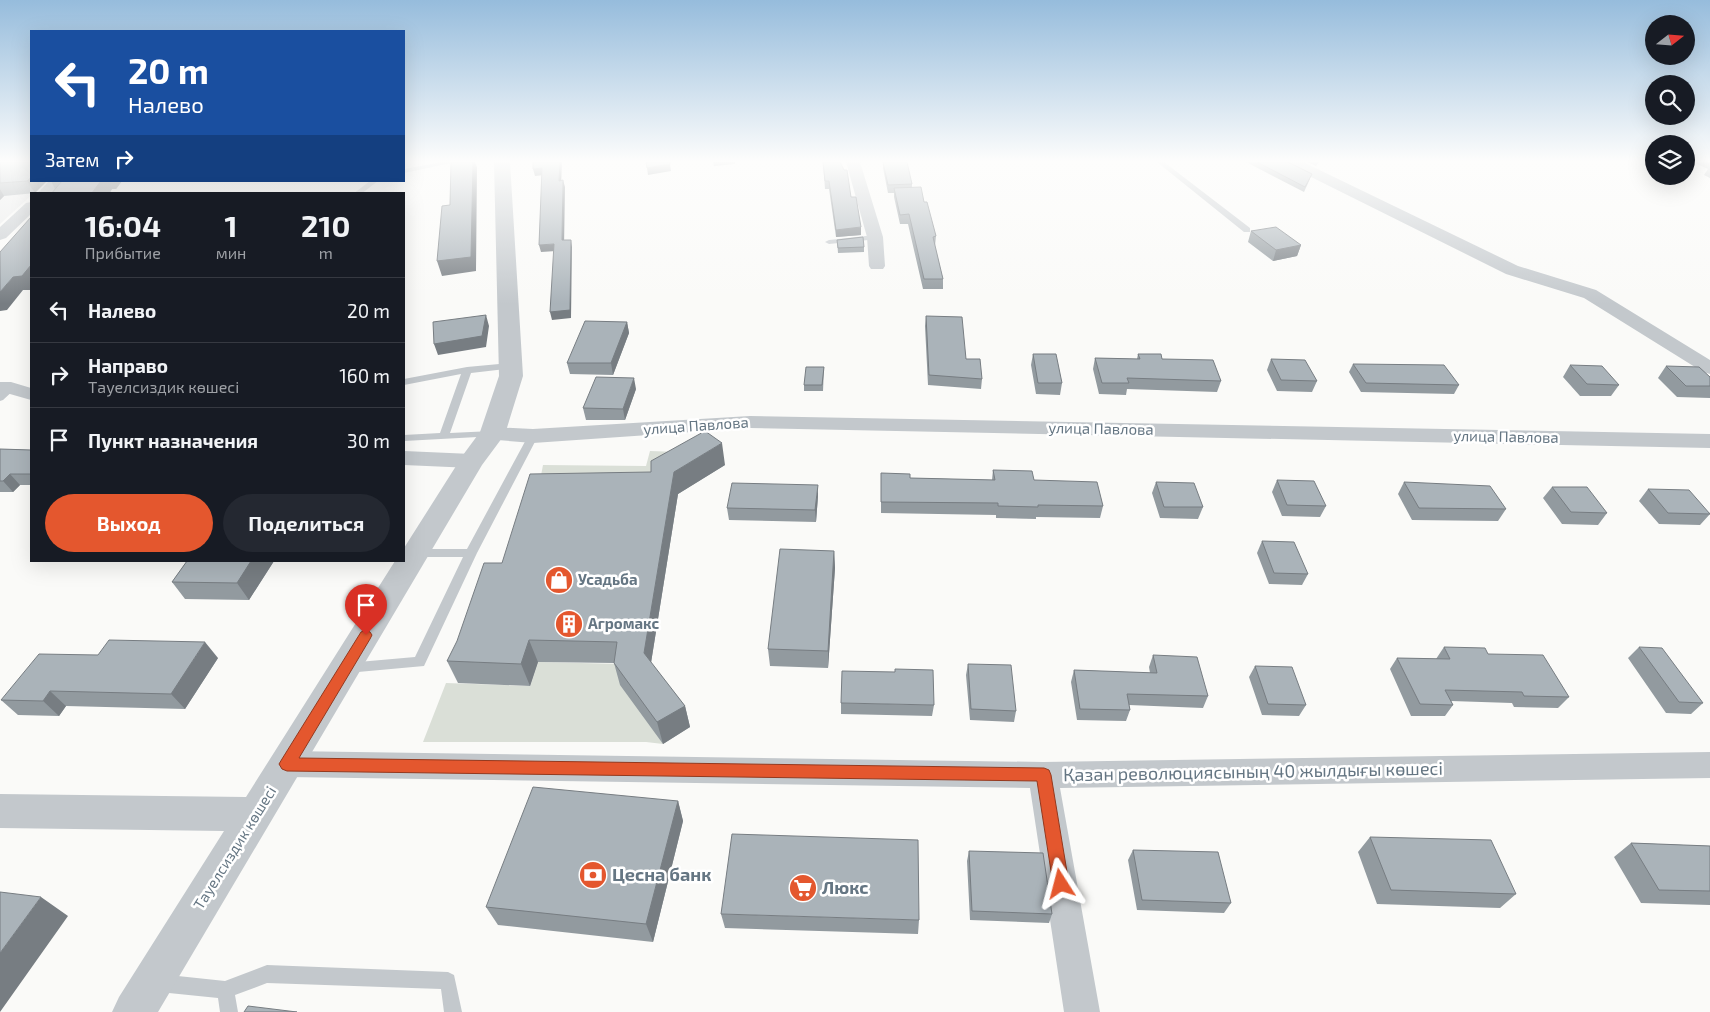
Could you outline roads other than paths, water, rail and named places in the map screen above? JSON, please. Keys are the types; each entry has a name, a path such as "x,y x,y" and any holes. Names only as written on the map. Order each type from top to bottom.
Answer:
{"street":[{"path":"0,236 28,209"},
{"name":"Тауелсиздик көшесі","path":"143,997 472,461 492,434 504,402 511,366 506,209"},
{"path":"867,209 875,237 877,266"},
{"path":"1388,209 1512,270 1590,294 1710,368"},
{"path":"4,391 30,394"},
{"name":"улица Павлова","path":"492,434 533,436 750,422 1710,441"},
{"path":"405,458 472,461"},
{"name":"Қазан революциясының 40 жылдығы көшесі","path":"287,764 1044,775 1710,765"},
{"path":"1044,775 1082,1012"},
{"path":"0,811 257,814"}],"lane":[{"path":"1220,209 1247,230"},
{"path":"829,242 875,237"},
{"path":"405,382 467,370 511,366"},
{"path":"444,436 467,370"},
{"path":"405,438 492,434"},
{"path":"345,668 419,662 471,554 533,436"},
{"path":"416,553 471,554"},
{"path":"143,997 225,990 267,974 448,981 452,1012"},
{"path":"225,990 229,1012"}],"place":[{"name":"Усадьба","path":"559,580"},
{"name":"Агромакс","path":"569,624"},
{"name":"Цесна банк","path":"593,875"},
{"name":"Люкс","path":"803,888"}]}
